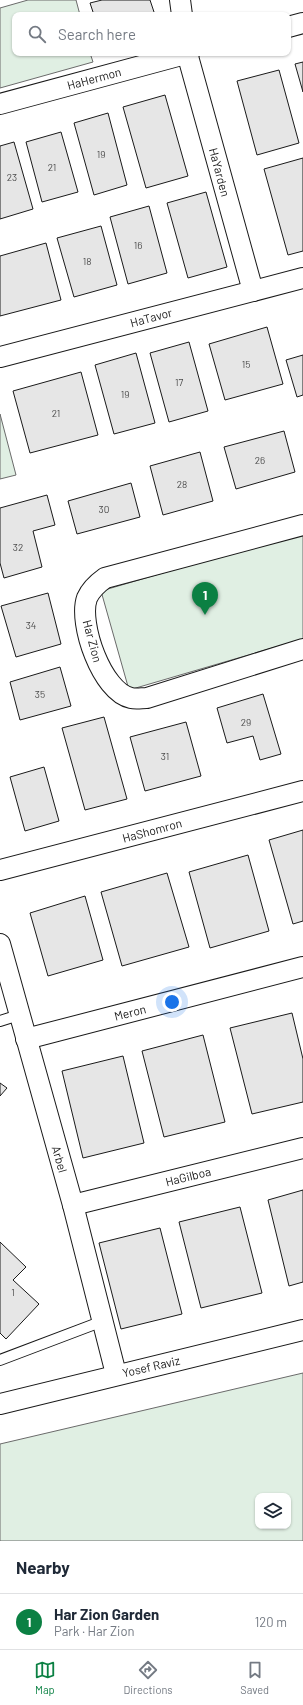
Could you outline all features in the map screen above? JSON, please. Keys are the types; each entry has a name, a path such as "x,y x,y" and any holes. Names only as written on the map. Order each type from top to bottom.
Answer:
{"street":[{"path":"180,0 182,12"},
{"path":"291,26 303,23"},
{"name":"HaHermon","path":"0,104 177,56"},
{"name":"HaYarden","path":"189,56 253,291"},
{"name":"HaTavor","path":"0,357 303,278"},
{"name":"Har Zion","path":"303,524 106,578 94,587 87,598 85,618 97,662 103,674 117,690 131,698 147,698 303,649"},
{"name":"HaShomron","path":"0,870 303,791"},
{"name":"Arbel","path":"0,944 73,1204 116,1374"},
{"name":"Meron","path":"26,1039 303,968"},
{"name":"HaGilboa","path":"73,1204 303,1148"},
{"name":"Yosef Raviz","path":"0,1404 116,1374 303,1330"}],"lane":[{"path":"0,1021 19,1015"},
{"path":"0,1360 103,1321"}],"green space":[{"path":"28,0 76,0 79,12 12,12 12,56 91,56 93,62 0,88 0,8"},
{"path":"0,414 16,475 0,479"},
{"path":"303,532 303,639 129,690 101,591"},
{"path":"303,1373 303,1541 0,1541 0,1444"}],"building":[{"path":"102,0 150,0 154,12 93,12 90,3"},
{"path":"303,62 303,92 295,64"},
{"path":"279,70 299,143 257,155 237,81"},
{"path":"165,95 188,176 146,188 123,107"},
{"path":"108,113 127,185 94,195 74,123"},
{"path":"61,132 78,192 42,202 26,142"},
{"path":"14,142 33,209 0,219 0,146"},
{"path":"303,158 303,251 288,255 264,169"},
{"path":"206,192 227,267 188,278 167,203"},
{"path":"149,206 167,273 128,284 110,217"},
{"path":"101,226 117,285 74,297 57,238"},
{"path":"46,243 61,300 0,316 0,256"},
{"path":"267,327 283,384 225,400 209,344"},
{"path":"189,342 208,411 169,422 150,353"},
{"path":"136,353 155,423 114,434 95,365"},
{"path":"303,355 303,395 297,397 286,360"},
{"path":"81,372 98,435 30,453 13,391"},
{"path":"284,431 295,472 236,489 224,447"},
{"path":"200,452 213,501 163,515 150,466"},
{"path":"131,483 140,517 77,534 68,501"},
{"path":"47,495 55,525 33,531 42,567 4,578 0,563 0,508"},
{"path":"48,593 61,644 16,657 1,606"},
{"path":"60,667 71,706 20,720 10,682"},
{"path":"263,694 281,754 260,760 253,736 227,743 217,708"},
{"path":"104,717 127,799 85,810 62,728"},
{"path":"186,722 201,776 145,791 130,737"},
{"path":"44,767 59,821 25,831 10,777"},
{"path":"303,830 303,921 293,924 269,840"},
{"path":"248,855 269,931 210,948 189,872"},
{"path":"167,873 189,947 122,966 101,892"},
{"path":"85,896 103,960 48,976 30,913"},
{"path":"292,1013 303,1059 303,1102 252,1114 230,1028"},
{"path":"203,1035 225,1122 164,1137 142,1051"},
{"path":"123,1056 144,1143 83,1158 62,1071"},
{"path":"0,1083 7,1088 0,1096"},
{"path":"303,1190 303,1282 289,1286 268,1200"},
{"path":"240,1207 262,1293 201,1308 179,1222"},
{"path":"160,1228 182,1314 121,1329 99,1243"},
{"path":"0,1242 26,1267 13,1280 39,1304 6,1339 0,1333"}],"place":[{"name":"Har Zion Garden","path":"205,615"}]}
